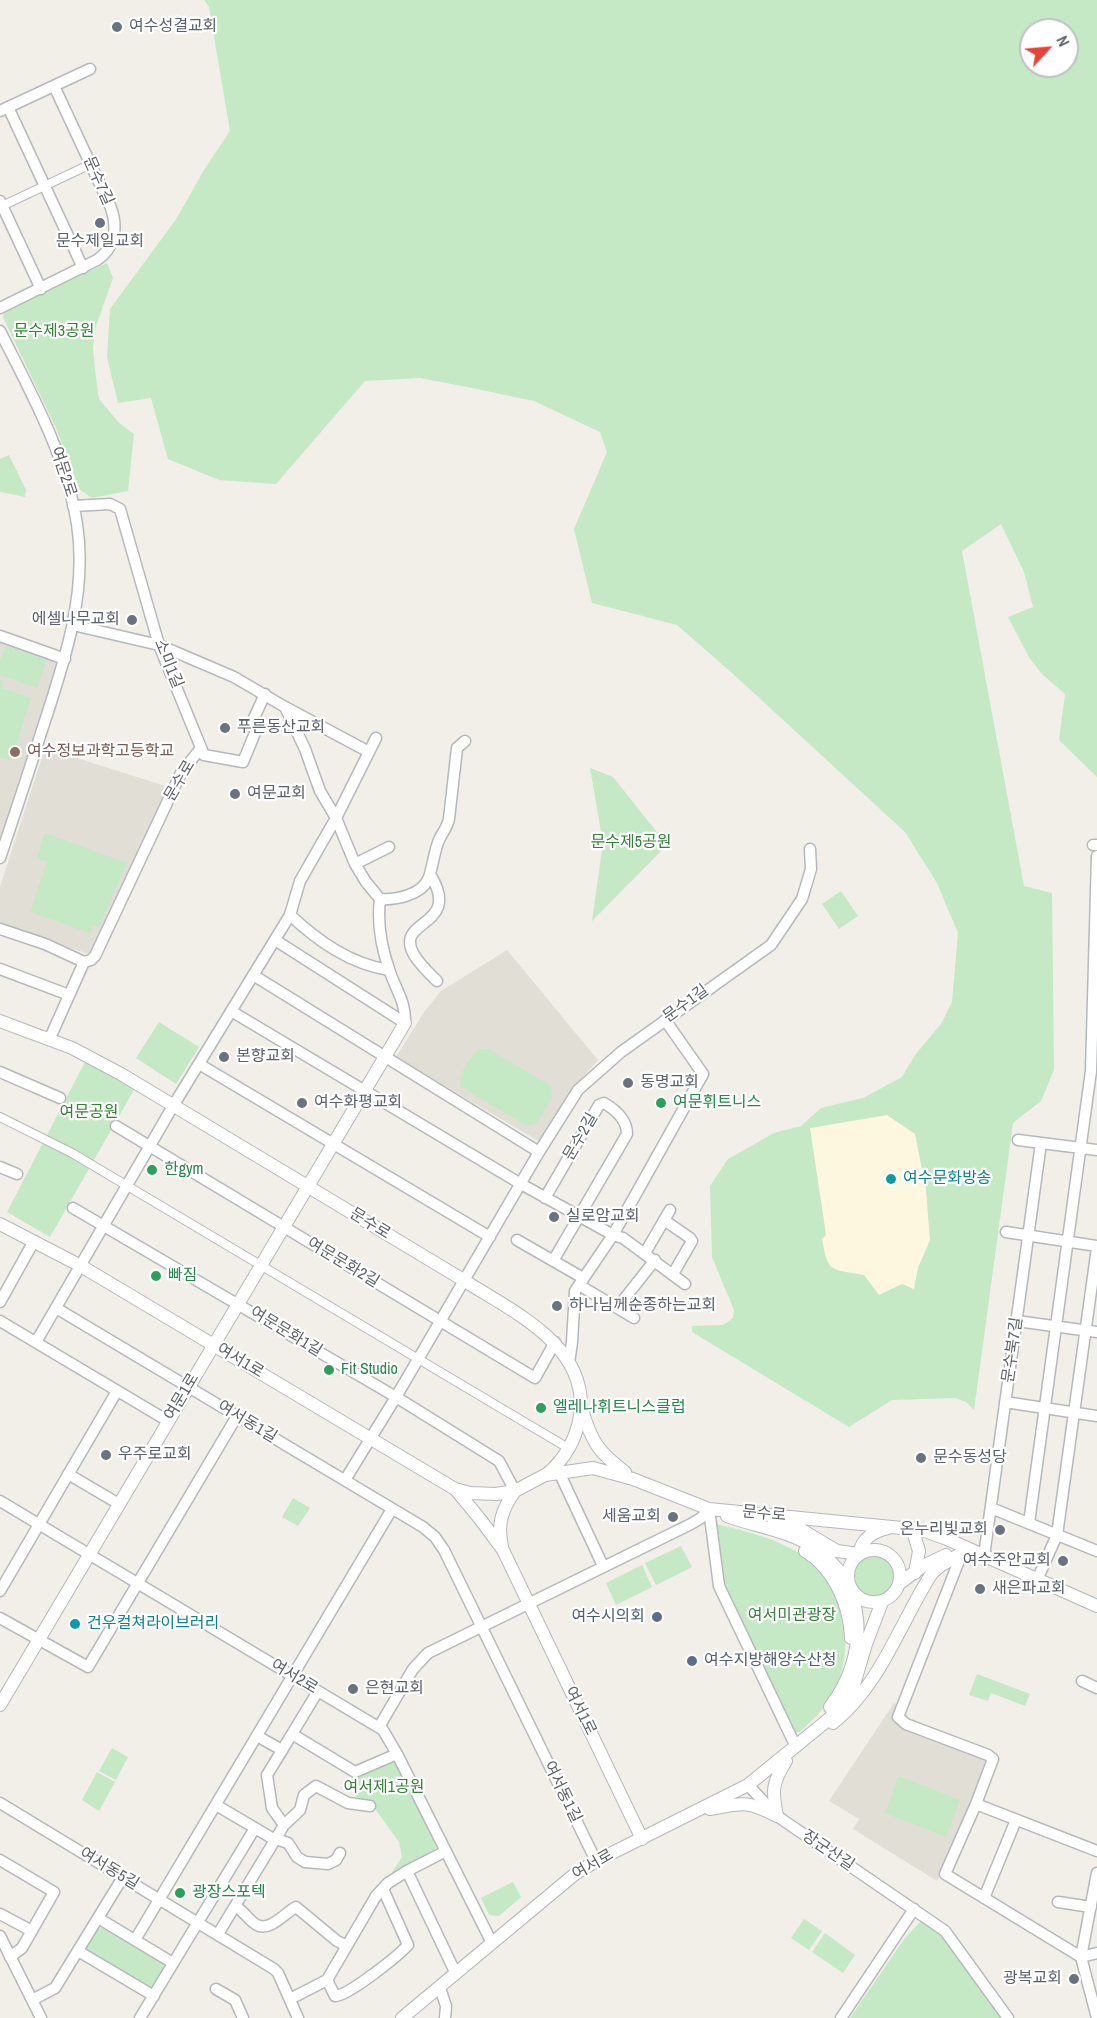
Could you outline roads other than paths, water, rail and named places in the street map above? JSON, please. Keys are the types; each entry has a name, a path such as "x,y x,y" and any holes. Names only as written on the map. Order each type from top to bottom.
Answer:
{"street":[{"path":"82,268 45,186 4,109 90,69"},
{"name":"문수7길","path":"0,308 82,268 107,252 115,228 111,208 54,86"},
{"path":"41,289 1,205 91,164"},
{"name":"여문2로","path":"0,330 48,429 58,455 74,506 79,562 73,625 66,659 0,858"},
{"name":"소미1길","path":"74,506 110,504 120,509 159,645 201,748"},
{"path":"73,625 159,645 234,677 369,752"},
{"path":"0,636 66,659"},
{"path":"201,748 205,755 243,762 255,733 254,718 265,694"},
{"path":"285,707 305,749 320,791 336,818 355,864 380,899 379,928 389,970 405,1008 405,1023"},
{"path":"36,1342 173,1106 290,915 300,881 336,818 376,738"},
{"path":"380,899 413,893 426,884 438,842 449,819 457,748 465,741"},
{"name":"문수로","path":"50,1038 84,962 90,961 95,956 181,773 201,748"},
{"path":"355,864 389,847"},
{"name":"문수1길","path":"370,1438 465,1281 568,1103 583,1085 621,1052 771,945 802,899 811,869 810,849"},
{"path":"1029,1523 1080,1148 1094,1072 1097,856"},
{"path":"430,874 438,888 439,907 433,917 417,927 411,946 414,955 437,981"},
{"path":"290,915 313,936 351,959 370,967 389,970"},
{"path":"0,929 45,944 84,962"},
{"path":"275,940 405,1023"},
{"path":"0,969 69,995"},
{"path":"253,975 539,1152"},
{"path":"231,1011 545,1198 613,1235 623,1238 686,1284"},
{"path":"569,1363 574,1300 581,1282 613,1235 703,1074 665,1020"},
{"name":"문수로","path":"0,1021 50,1038 98,1061 465,1281 529,1322 555,1342 569,1363 581,1393 581,1406 577,1429 568,1448 558,1464 545,1475"},
{"name":"여문1로","path":"0,1704 282,1226 405,1023"},
{"path":"199,1064 490,1237"},
{"path":"0,1072 60,1098"},
{"name":"문수2길","path":"545,1198 599,1105 605,1104 618,1114 628,1133 553,1261"},
{"path":"0,1118 51,1142 127,1185 568,1448"},
{"name":"여문문화2길","path":"116,1126 535,1378 555,1342"},
{"path":"1018,1140 1097,1150"},
{"name":"문수북7길","path":"989,1559 991,1508 1041,1143"},
{"path":"0,1167 17,1174"},
{"name":"여문문화1길","path":"73,1208 238,1303 499,1461 515,1491"},
{"path":"645,1253 667,1215 692,1241 673,1274"},
{"name":"여서1로","path":"0,1224 81,1266 455,1489 481,1494 515,1491"},
{"path":"1006,1232 1097,1247 1091,1331 1074,1413 1057,1535 1037,1580"},
{"path":"517,1240 553,1261 634,1318"},
{"path":"0,1302 34,1241"},
{"path":"617,1308 655,1260"},
{"name":"여서동1길","path":"56,1308 345,1480 435,1537 444,1550 596,1861"},
{"path":"0,1321 168,1421"},
{"path":"1017,1321 1091,1331"},
{"path":"0,1591 117,1390"},
{"path":"1005,1402 1097,1416"},
{"path":"581,1406 589,1430 601,1453 633,1479"},
{"path":"0,1618 88,1667 237,1416"},
{"path":"345,1480 370,1438"},
{"path":"502,1550 500,1519 515,1491 545,1475 593,1468 633,1479"},
{"path":"559,1472 603,1566"},
{"path":"68,1474 119,1504"},
{"name":"문수로","path":"633,1479 709,1509 902,1527 947,1539 989,1559"},
{"path":"455,1489 476,1512 502,1550"},
{"name":"여서2로","path":"0,1500 386,1733 492,1943"},
{"path":"991,1508 1097,1551"},
{"path":"135,1940 392,1509"},
{"path":"379,1727 422,1658 428,1653 691,1524 709,1509"},
{"path":"709,1509 788,1535 809,1545 827,1558 851,1591 864,1601 882,1602 894,1595 900,1583 919,1569 950,1554 962,1553 989,1559 1097,1606"},
{"path":"709,1509 719,1586 797,1746"},
{"path":"757,1514 800,1529 834,1549 859,1554 873,1550 889,1554 899,1567 900,1583"},
{"path":"747,1523 811,1555 833,1581 849,1617 851,1639 849,1672"},
{"path":"777,1816 772,1791 774,1783 797,1746 833,1703 857,1650 858,1616 848,1575 853,1561 859,1554 861,1544 869,1536 902,1527 919,1551 919,1569"},
{"path":"919,1569 947,1539"},
{"name":"여서1로","path":"502,1550 642,1839"},
{"path":"797,1746 849,1710 864,1692 932,1573 962,1553"},
{"path":"962,1553 898,1717 906,1724 991,1757 993,1763 945,1874 1081,1957 1097,1953"},
{"path":"797,1746 830,1719 848,1696 859,1671 873,1623 882,1602"},
{"path":"1082,1682 1097,1688"},
{"path":"284,1825 272,1808 266,1778 318,1691"},
{"path":"292,1734 355,1772 397,1754"},
{"path":"257,1737 282,1750"},
{"name":"여서로","path":"402,2018 575,1874 596,1861 748,1785 797,1746"},
{"name":"장군산길","path":"748,1785 777,1816 950,1935 1008,2018"},
{"path":"218,1934 284,1825 300,1810 304,1795 316,1786 348,1803 370,1806"},
{"name":"여서동5길","path":"0,1803 277,1972 298,2018"},
{"path":"697,1811 743,1803 756,1805 777,1816"},
{"path":"976,1804 1097,1851"},
{"path":"216,1805 275,1839 287,1842 297,1857 305,1862 328,1864 336,1860 340,1853"},
{"path":"984,1898 1016,1820"},
{"path":"140,2018 255,1828"},
{"path":"290,1999 327,1980 371,1905 383,1889 407,1871 446,1851"},
{"path":"0,1860 54,1892 22,1948 10,1957"},
{"path":"407,1871 456,1974"},
{"path":"1097,1872 1081,1957 1097,2018"},
{"path":"32,2000 55,1988 123,1877"},
{"path":"327,1980 334,1995 339,1996 362,1982 408,1945 383,1889"},
{"path":"1058,1902 1090,1907"},
{"path":"235,1906 243,1910 257,1925 262,1926 274,1922 296,1907 337,1941 347,1946"},
{"path":"841,2018 914,1909"},
{"path":"0,1914 32,1931"},
{"path":"98,1918 173,1963"},
{"path":"0,1936 41,2018"},
{"path":"78,1951 154,1996"},
{"path":"440,1988 446,2001 445,2018"},
{"path":"216,1989 235,2000 243,2018"}],"place":[{"name":"여수성결교회","path":"117,27"},
{"name":"문수제일교회","path":"100,223"},
{"name":"에셀나무교회","path":"132,620"},
{"name":"푸른동산교회","path":"225,728"},
{"name":"여수정보과학고등학교","path":"15,752"},
{"name":"여문교회","path":"235,794"},
{"name":"본향교회","path":"224,1057"},
{"name":"동명교회","path":"628,1083"},
{"name":"여수화평교회","path":"302,1103"},
{"name":"여문휘트니스","path":"661,1103"},
{"name":"한gym","path":"152,1170"},
{"name":"여수문화방송","path":"891,1179"},
{"name":"실로암교회","path":"554,1217"},
{"name":"빠짐","path":"156,1276"},
{"name":"하나님께순종하는교회","path":"557,1306"},
{"name":"Fit Studio","path":"329,1370"},
{"name":"엘레나휘트니스클럽","path":"541,1408"},
{"name":"우주로교회","path":"106,1455"},
{"name":"문수동성당","path":"921,1458"},
{"name":"세움교회","path":"673,1517"},
{"name":"온누리빛교회","path":"1000,1530"},
{"name":"여수주안교회","path":"1063,1561"},
{"name":"새은파교회","path":"980,1589"},
{"name":"여수시의회","path":"657,1617"},
{"name":"건우컬쳐라이브러리","path":"75,1624"},
{"name":"여수지방해양수산청","path":"692,1661"},
{"name":"은현교회","path":"353,1689"},
{"name":"광장스포텍","path":"180,1893"},
{"name":"광복교회","path":"1074,1979"}],"park label":[{"name":"문수제3공원","path":"54,332"},
{"name":"문수제5공원","path":"631,843"},
{"name":"여문공원","path":"89,1113"},
{"name":"여서미관광장","path":"792,1616"},
{"name":"여서제1공원","path":"384,1788"}]}
